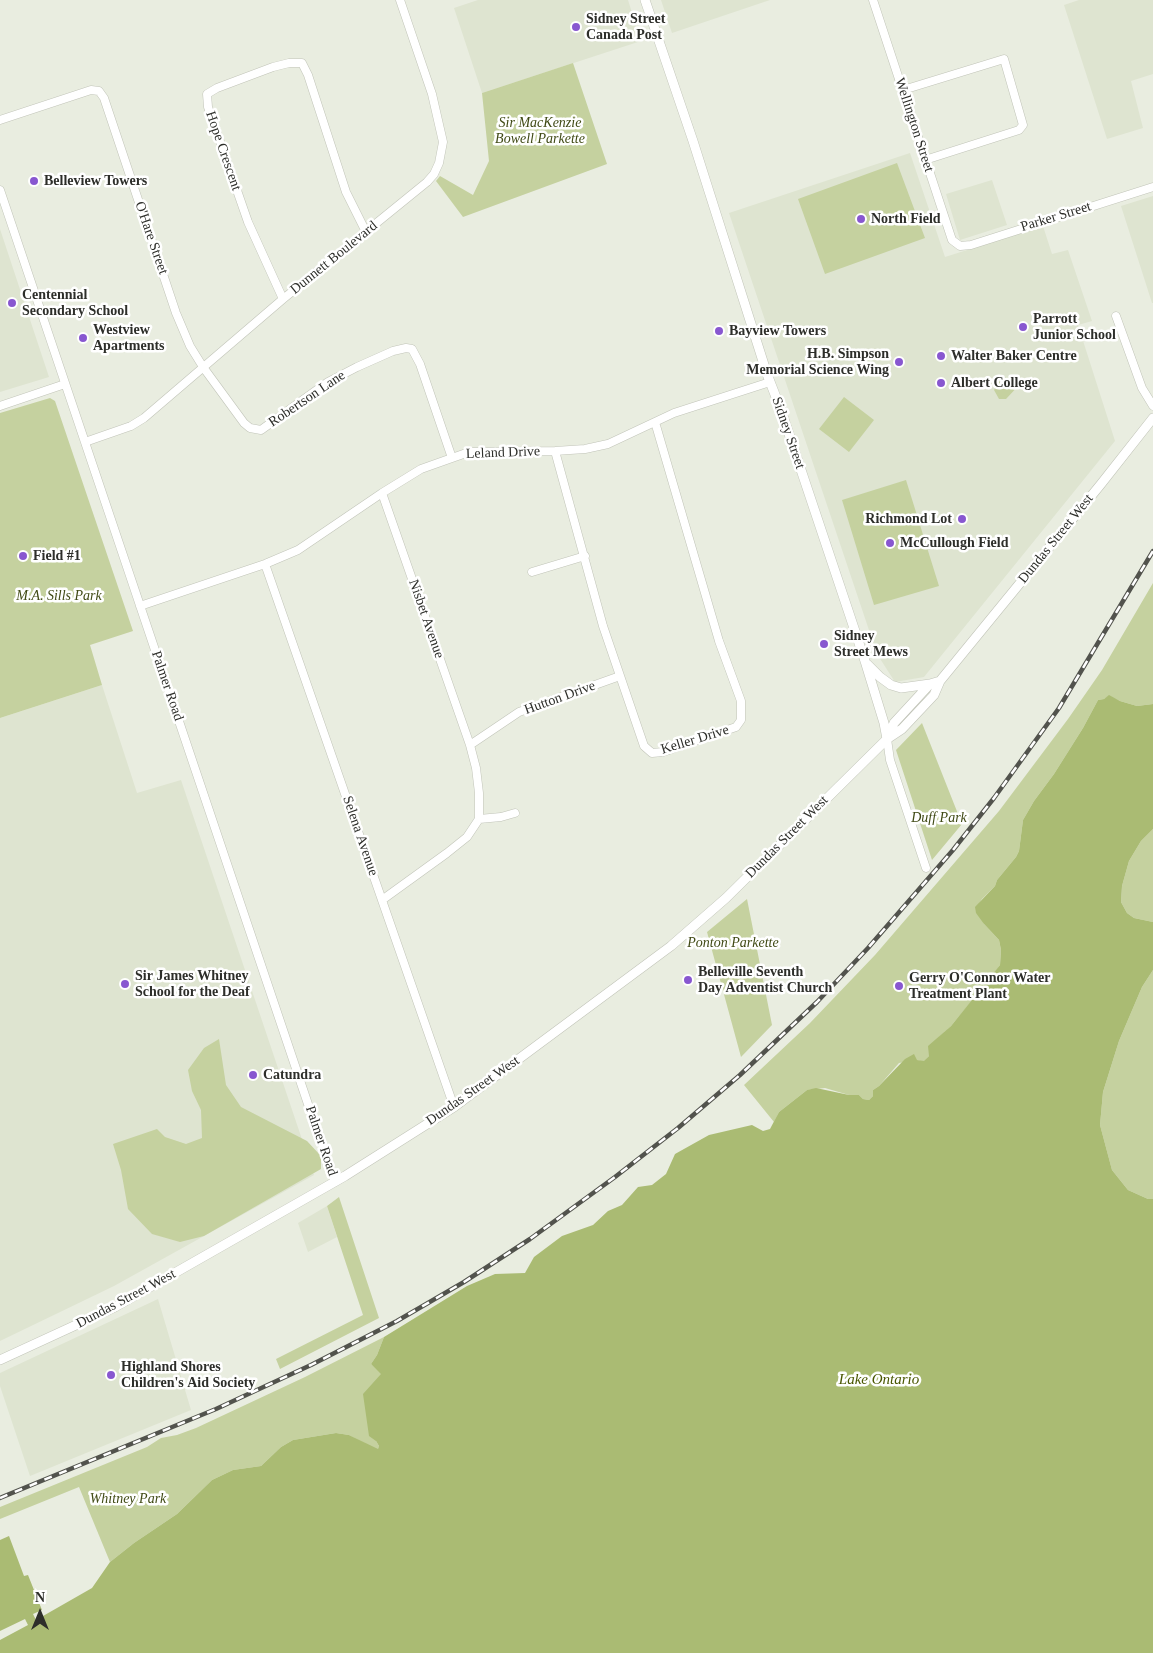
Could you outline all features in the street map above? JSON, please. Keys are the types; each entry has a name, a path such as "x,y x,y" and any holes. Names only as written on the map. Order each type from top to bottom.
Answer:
{"main road":[{"name":"Sidney Street","path":"645,0 693,141 770,382 865,661 887,739"},
{"name":"Dundas Street West","path":"0,1360 115,1308 336,1182 454,1107 671,946 726,898 887,739 902,729 934,695 940,681 1153,418"},
{"path":"865,661 880,677 891,685 901,688 940,681"},
{"name":"Dundas Street West","path":"887,739 894,723 930,684"}],"street":[{"name":"Dunnett Boulevard","path":"85,442 131,426 144,418 283,299 434,174 439,163 443,142 432,94 400,0"},
{"name":"Wellington Street","path":"873,0 952,240 960,246"},
{"path":"903,90 1004,59 1022,125 1019,130 925,160"},
{"name":"Hope Crescent","path":"283,299 248,222 208,107 207,94 217,88 273,68 289,63 302,64 308,75 346,192 366,232"},
{"name":"O'Hare Street","path":"0,120 91,90 99,91 104,98 176,313 190,346 203,367"},
{"name":"Parker Street","path":"960,246 1153,187"},
{"name":"Palmer Road","path":"0,190 311,1113 336,1182"},
{"path":"1116,316 1142,388 1153,406"},
{"name":"Robertson Lane","path":"203,367 244,423 250,428 260,430 328,382 357,366 393,351 406,348 412,350 420,364 452,458"},
{"name":"Leland Drive","path":"140,606 265,564 298,550 421,469 469,452 554,451 585,449 608,444 674,413 770,382"},
{"path":"0,406 65,384"},
{"name":"Keller Drive","path":"554,451 585,556 603,626 644,746 652,753 663,752 736,727 741,720 741,701 720,642 656,422"},
{"name":"Nisbet Avenue","path":"382,493 470,745"},
{"path":"532,572 585,556"},
{"name":"Selena Avenue","path":"265,564 454,1107"},
{"name":"Hutton Drive","path":"470,745 519,712 620,676"},
{"name":"Sidney Street","path":"887,739 890,760 926,868"},
{"path":"382,900 467,837 479,819 479,793 476,768 470,745"},
{"path":"479,819 501,817 516,812"}],"shaded area":[{"path":"478,0 628,0 641,41 482,93 454,8"},
{"path":"661,0 770,0 672,33"},
{"path":"1079,0 1153,0 1153,74 1131,81 1143,128 1107,139 1064,5"},
{"name":"Albert College","path":"910,153 945,257 1043,226 1052,254 1068,250 1092,321 1078,325 1115,441 924,677 895,682 877,654 729,213"},
{"path":"992,180 1007,225 960,240 946,194"},
{"path":"1153,196 1153,303 1152,303 1121,206"},
{"name":"Centennial Secondary School","path":"0,229 49,377 0,392"},
{"name":"Sir James Whitney School for the Deaf","path":"102,685 137,793 181,780 314,1175 114,1286 0,1341 0,718"},
{"path":"327,1206 337,1237 308,1252 298,1223"},
{"path":"158,1299 191,1410 30,1476 0,1386 0,1373"}],"green space":[{"name":"Sir MacKenzie Bowell Parkette","path":"573,63 607,164 463,217 436,181 440,176 473,195 489,161 482,93"},
{"name":"North Field","path":"897,163 925,238 825,274 798,199"},
{"path":"1011,377 1020,384 1006,399 999,399 994,390 1002,378"},
{"path":"844,397 874,420 849,452 819,429"},
{"name":"M.A. Sills Park","path":"50,398 55,401 133,631 90,645 102,685 0,718 0,413"},
{"name":"McCullough Field","path":"906,480 939,586 874,605 842,500"},
{"path":"1153,583 1153,704 1137,706 1109,696 1098,700 1054,774 1034,801 1023,820 1019,851 1016,857 979,904 984,924 999,940 1001,950 1000,965 951,1026 940,1036 924,1062 917,1060 899,1063 879,1086 873,1090 873,1096 869,1100 863,1099 859,1095 849,1095 825,1088 807,1090 779,1112 774,1122 744,1085 810,1023 875,955 999,811 1102,670"},
{"name":"Duff Park","path":"922,723 962,824 932,860 896,750"},
{"path":"1153,829 1153,922 1134,918 1127,913 1121,902 1122,886 1129,861 1141,841"},
{"name":"Ponton Parkette","path":"747,899 772,1025 741,1057 707,932"},
{"path":"1153,970 1153,1199 1148,1199 1128,1190 1112,1170 1100,1125 1103,1092 1119,1041 1142,987"},
{"path":"219,1039 226,1085 241,1107 307,1141 321,1156 321,1169 204,1236 180,1242 152,1234 128,1209 121,1170 113,1144 157,1129 165,1137 186,1144 202,1138 201,1110 192,1091 188,1070 204,1048"},
{"path":"339,1197 379,1318 280,1369 276,1359 363,1315 327,1206"},
{"name":"Whitney Park","path":"384,1337 377,1355 371,1364 382,1374 376,1441 379,1446 378,1450 349,1435 336,1433 293,1440 281,1447 261,1466 233,1470 212,1480 177,1514 110,1562 79,1487 0,1519 0,1507 147,1447 161,1438 177,1435 196,1428 305,1377"}],"water":[{"name":"Lake Ontario","path":"1109,695 1120,701 1137,706 1153,704 1153,829 1141,841 1129,861 1122,886 1121,902 1127,913 1134,918 1153,922 1153,970 1142,987 1119,1041 1103,1092 1100,1125 1112,1170 1128,1190 1148,1199 1153,1199 1153,1653 0,1653 0,1640 28,1625 25,1619 0,1631 0,1540 9,1536 24,1576 28,1575 42,1610 33,1614 36,1620 92,1588 110,1562 177,1514 212,1480 233,1470 261,1466 281,1447 293,1440 336,1433 349,1435 378,1449 379,1446 376,1441 369,1436 363,1394 381,1374 371,1364 377,1355 384,1337 467,1286 495,1274 525,1273 534,1257 562,1236 593,1225 608,1211 622,1205 638,1187 652,1185 666,1174 675,1154 709,1135 752,1125 763,1131 770,1129 779,1112 807,1090 816,1088 849,1095 859,1095 863,1099 869,1100 873,1096 873,1090 905,1059 914,1054 917,1060 924,1061 929,1056 928,1046 951,1026 1000,965 1001,950 999,940 976,913 975,907 995,886 997,880 1016,857 1019,851 1023,820 1083,728 1098,700 1104,699"}],"railway":[{"path":"0,1498 216,1409 311,1365 397,1321 464,1282 530,1239 678,1128 740,1075 817,1002 868,948 953,850 994,798 1059,708 1153,551"}],"place":[{"name":"Sidney Street Canada Post","path":"576,27"},
{"name":"Belleview Towers","path":"34,181"},
{"name":"North Field","path":"861,219"},
{"name":"Centennial Secondary School","path":"12,303"},
{"name":"Parrott Junior School","path":"1023,327"},
{"name":"Bayview Towers","path":"719,331"},
{"name":"Westview Apartments","path":"83,338"},
{"name":"Walter Baker Centre","path":"941,356"},
{"name":"H.B. Simpson Memorial Science Wing","path":"899,362"},
{"name":"Albert College","path":"941,383"},
{"name":"Richmond Lot","path":"962,519"},
{"name":"McCullough Field","path":"890,543"},
{"name":"Field #1","path":"23,556"},
{"name":"Sidney Street Mews","path":"824,644"},
{"name":"Belleville Seventh Day Adventist Church","path":"688,980"},
{"name":"Sir James Whitney School for the Deaf","path":"125,984"},
{"name":"Gerry O'Connor Water Treatment Plant","path":"899,986"},
{"name":"Catundra","path":"253,1075"},
{"name":"Highland Shores Children's Aid Society","path":"111,1375"}]}
